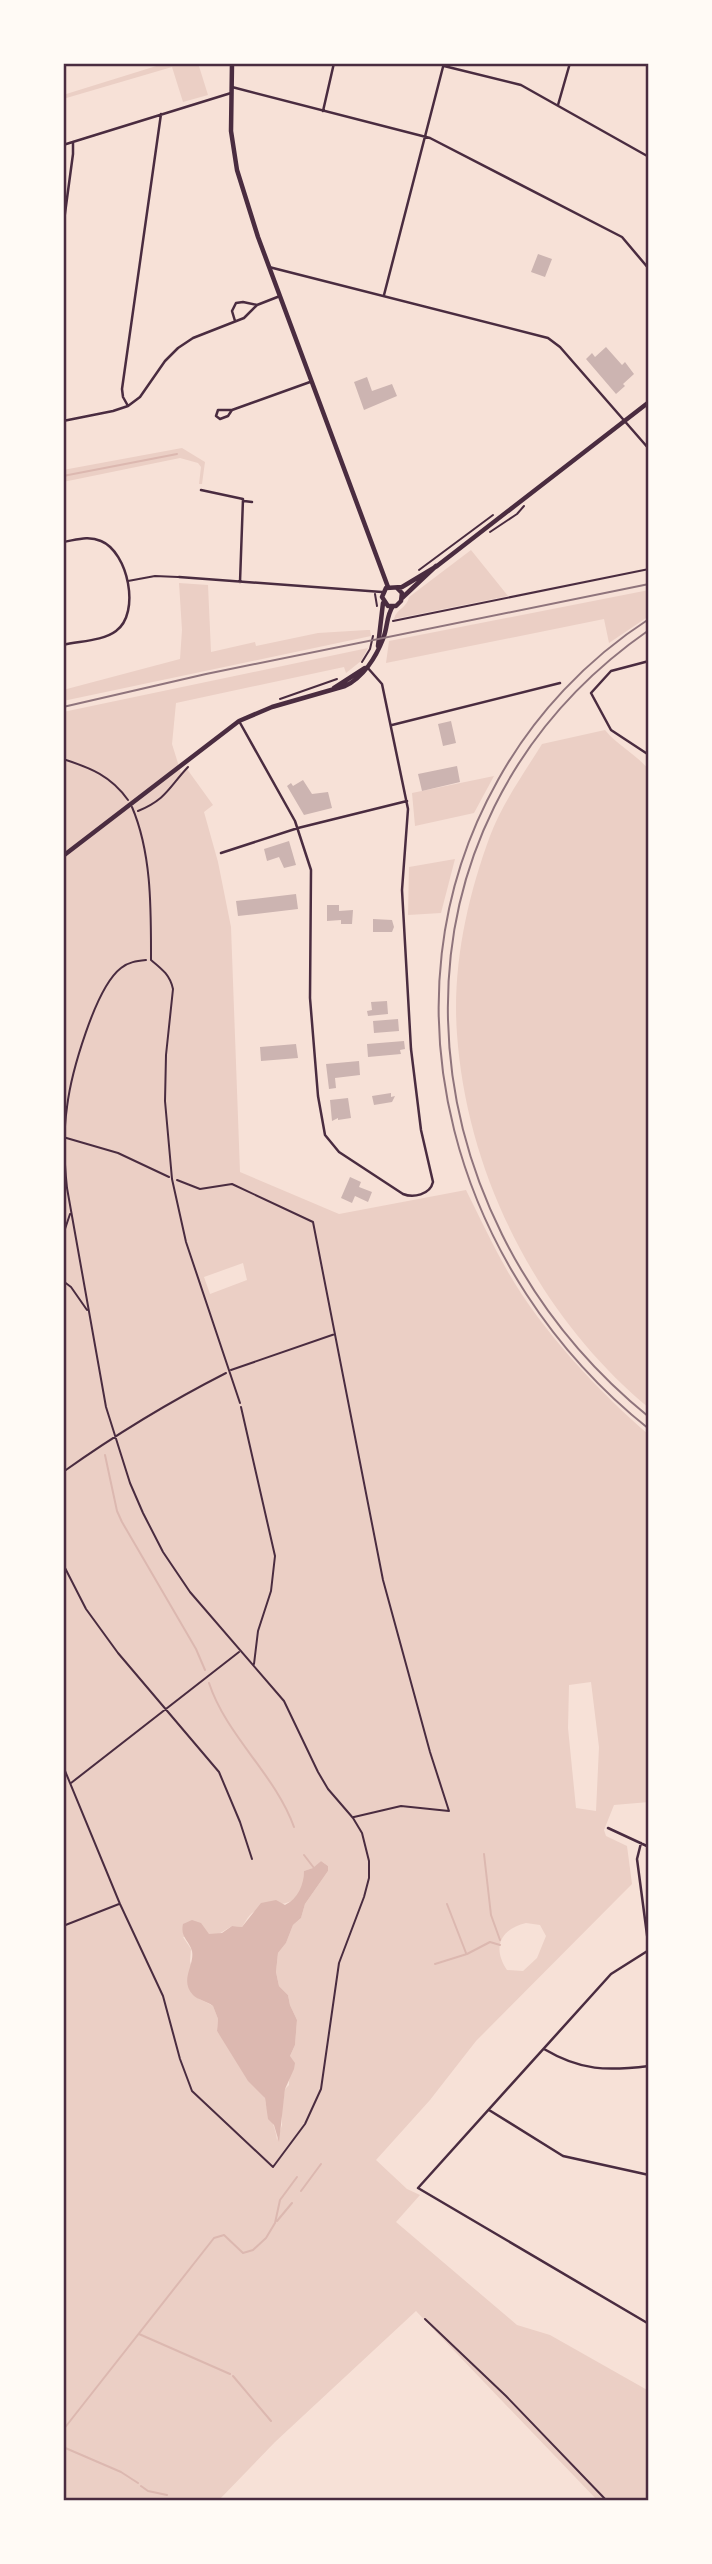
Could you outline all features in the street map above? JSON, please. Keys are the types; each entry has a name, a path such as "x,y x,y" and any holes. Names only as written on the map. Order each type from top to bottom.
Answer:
{"main road":[{"path":"232,63 232,145 237,170 269,267 388,587"},
{"path":"63,856 239,721 272,707 334,689 365,666 384,635 389,613 402,598 437,566 649,402"},
{"path":"378,648 382,592 388,587 405,586 437,566"},
{"path":"397,588 402,598"},
{"path":"383,602 393,607"}],"street":[{"path":"323,111 334,63"},
{"path":"558,105 570,63"},
{"path":"384,295 444,64 515,83 649,157"},
{"path":"63,145 231,90 425,136 622,237 649,269"},
{"path":"128,406 122,397 121,389 161,114"},
{"path":"63,228 74,154 73,142"},
{"path":"269,267 548,338 649,449"},
{"path":"235,321 232,311 236,303 257,304 280,296"},
{"path":"63,421 128,406 139,397 178,348 193,338 244,318 257,304"},
{"path":"232,410 312,382"},
{"path":"201,490 241,497 244,501 252,502"},
{"path":"240,582 244,501"},
{"path":"63,542 90,538 106,543 118,554 127,581 130,610 120,628 111,634 63,645"},
{"path":"178,577 382,592"},
{"path":"649,661 613,670 592,690 591,695 611,730 649,755"},
{"path":"239,721 298,828 311,874 310,999 318,1096 325,1135 338,1152 404,1194 411,1196 425,1193 433,1184 421,1130 411,1049 402,890 409,825 407,801 382,683 365,666"},
{"path":"392,725 560,683"},
{"path":"221,853 298,828 407,801"},
{"path":"608,1828 649,1847"},
{"path":"641,1843 637,1859 649,1950 611,1974 418,2188 649,2324"},
{"path":"544,2049 586,2068 603,2070 649,2066"},
{"path":"489,2110 563,2156 649,2175"}],"lane":[{"path":"127,581 155,576 178,577"},
{"path":"131,804 144,848 150,894 151,960 171,979 173,989 165,1080 166,1128 172,1179 186,1242 240,1403"}],"path":[{"path":"391,621 649,569"},
{"path":"374,591 377,614"},
{"path":"365,666 374,630"},
{"path":"272,707 279,699 344,675"},
{"path":"63,759 106,776 131,804"},
{"path":"135,813 154,805 170,791 189,766"},
{"path":"63,1766 120,1904 163,1996 180,2059 192,2091 273,2167 305,2124 321,2089 339,1963 365,1897 369,1861 365,1843 353,1818 328,1789 284,1701 196,1600 163,1552 138,1503 114,1436 71,1213 64,1161 64,1137 72,1078 100,999 123,965 151,960"},
{"path":"64,1137 118,1153 200,1189 228,1183 313,1222 383,1580 412,1691 449,1811 401,1806 353,1818"},
{"path":"63,1235 71,1213"},
{"path":"63,1281 71,1287 88,1311"},
{"path":"63,1472 114,1436 231,1370 335,1334"},
{"path":"240,1403 275,1556 271,1591 258,1631 254,1664"},
{"path":"63,1564 86,1609 118,1653 219,1772 252,1859"},
{"path":"71,1783 240,1651"},
{"path":"63,1926 120,1904"},
{"path":"425,2319 506,2396 607,2501"}],"shaded area":[{"path":"166,63 198,63 208,95 183,102 172,67 63,99 63,95"},
{"path":"182,448 205,462 202,484 199,484 201,467 198,463 180,458 63,482 63,470"},
{"path":"471,550 508,596 394,619 409,597"},
{"path":"179,583 208,585 211,652 255,642 256,646 318,633 370,630 371,636 63,701 63,690 180,659 182,630"},
{"path":"649,590 649,616 609,643 604,619 386,663 389,641"},
{"path":"368,648 361,661 346,673 344,667 176,703 172,744 181,773 187,769 213,805 204,812 218,862 231,927 240,1172 339,1214 466,1190 508,1272 537,1316 591,1380 649,1435 649,1802 614,1805 604,1830 606,1836 627,1846 632,1884 476,2041 430,2100 376,2160 407,2189 420,2195 396,2222 517,2325 550,2335 649,2391 649,2501 598,2501 416,2311 275,2442 218,2501 63,2501 63,712","holes":["243,1263 247,1280 210,1294 204,1277","591,1682 599,1747 596,1811 576,1808 568,1728 569,1685","321,1861 328,1866 328,1871 305,1904 301,1918 293,1925 286,1943 278,1953 276,1972 279,1986 288,1995 297,2020 295,2045 290,2056 289,2085 285,2089 282,2125 277,2140 265,2098 217,2031 218,2019 213,2006 200,1999 190,1961 191,1949 183,1937 217,1935 232,1926 242,1927 254,1911 290,1902 300,1893 304,1871 314,1868","526,1923 540,1925 546,1936 537,1958 523,1971 507,1970 500,1954 501,1940 517,1926"]},
{"path":"605,730 649,770 649,1408 610,1372 574,1331 543,1287 516,1240 493,1191 476,1140 464,1087 457,1034 457,984 463,933 474,884 501,812 542,744"},
{"path":"494,776 474,813 415,826 412,793"},
{"path":"455,859 441,913 408,915 409,867"},
{"path":"321,1861 328,1866 328,1871 305,1904 301,1918 293,1925 286,1943 278,1953 276,1972 279,1986 288,1995 297,2020 295,2045 290,2056 295,2063 285,2089 279,2142 274,2125 268,2119 265,2098 248,2081 217,2031 218,2019 213,2006 195,1997 189,1989 187,1978 192,1951 182,1928 183,1924 192,1920 201,1923 209,1934 222,1933 232,1926 242,1927 261,1903 276,1900 285,1905 290,1902 299,1891 304,1871"}],"building":[{"path":"538,254 552,259 545,277 531,272"},
{"path":"606,347 622,365 625,362 634,374 616,394 586,359 592,353 595,357"},
{"path":"367,377 372,391 392,384 397,396 364,410 354,382"},
{"path":"451,721 456,743 443,746 438,724"},
{"path":"457,766 460,782 422,791 418,774"},
{"path":"303,780 312,794 328,792 332,808 304,815 287,786 291,783 293,786"},
{"path":"289,841 296,865 284,868 279,857 267,861 264,849"},
{"path":"296,894 298,909 238,916 236,901"},
{"path":"327,905 339,905 339,911 353,910 352,924 341,924 341,920 327,921"},
{"path":"373,919 392,920 392,932 373,932"},
{"path":"387,1001 388,1014 368,1016 367,1011 372,1010 371,1002"},
{"path":"398,1019 399,1031 374,1033 373,1021"},
{"path":"404,1041 405,1049 400,1050 401,1054 368,1057 367,1044"},
{"path":"296,1044 298,1058 261,1061 260,1047"},
{"path":"359,1061 360,1075 335,1078 336,1088 329,1089 326,1064"},
{"path":"391,1093 391,1097 395,1096 392,1102 374,1105 372,1096"},
{"path":"348,1098 351,1118 332,1121 330,1100"},
{"path":"350,1177 361,1182 359,1187 372,1192 368,1202 355,1196 352,1203 341,1198"}],"waterway":[{"path":"63,476 177,454"},
{"path":"105,1455 117,1511 122,1522 196,1649 205,1670"},
{"path":"209,1683 227,1721 275,1790 294,1827"},
{"path":"484,1854 491,1915 500,1940"},
{"path":"304,1855 314,1868"},
{"path":"447,1904 466,1953"},
{"path":"435,1964 467,1954 490,1942 500,1945"},
{"path":"301,2191 321,2164"},
{"path":"63,2430 214,2238 224,2235 243,2253 253,2250 266,2238 275,2223 280,2200 297,2177"},
{"path":"277,2221 292,2203"},
{"path":"139,2334 230,2374"},
{"path":"233,2376 271,2421"},
{"path":"63,2447 121,2472 138,2483"},
{"path":"141,2486 148,2491 167,2495"}],"tram line":[{"path":"63,707 206,674 649,584"},
{"path":"649,619 604,652 564,690 528,733 498,780 461,865 442,954 440,1043 454,1130 483,1215 526,1294 582,1366 649,1429"}],"railway":[{"path":"649,630 558,712 494,807 458,911 448,1020 463,1129 502,1235 565,1332 649,1417"}]}
